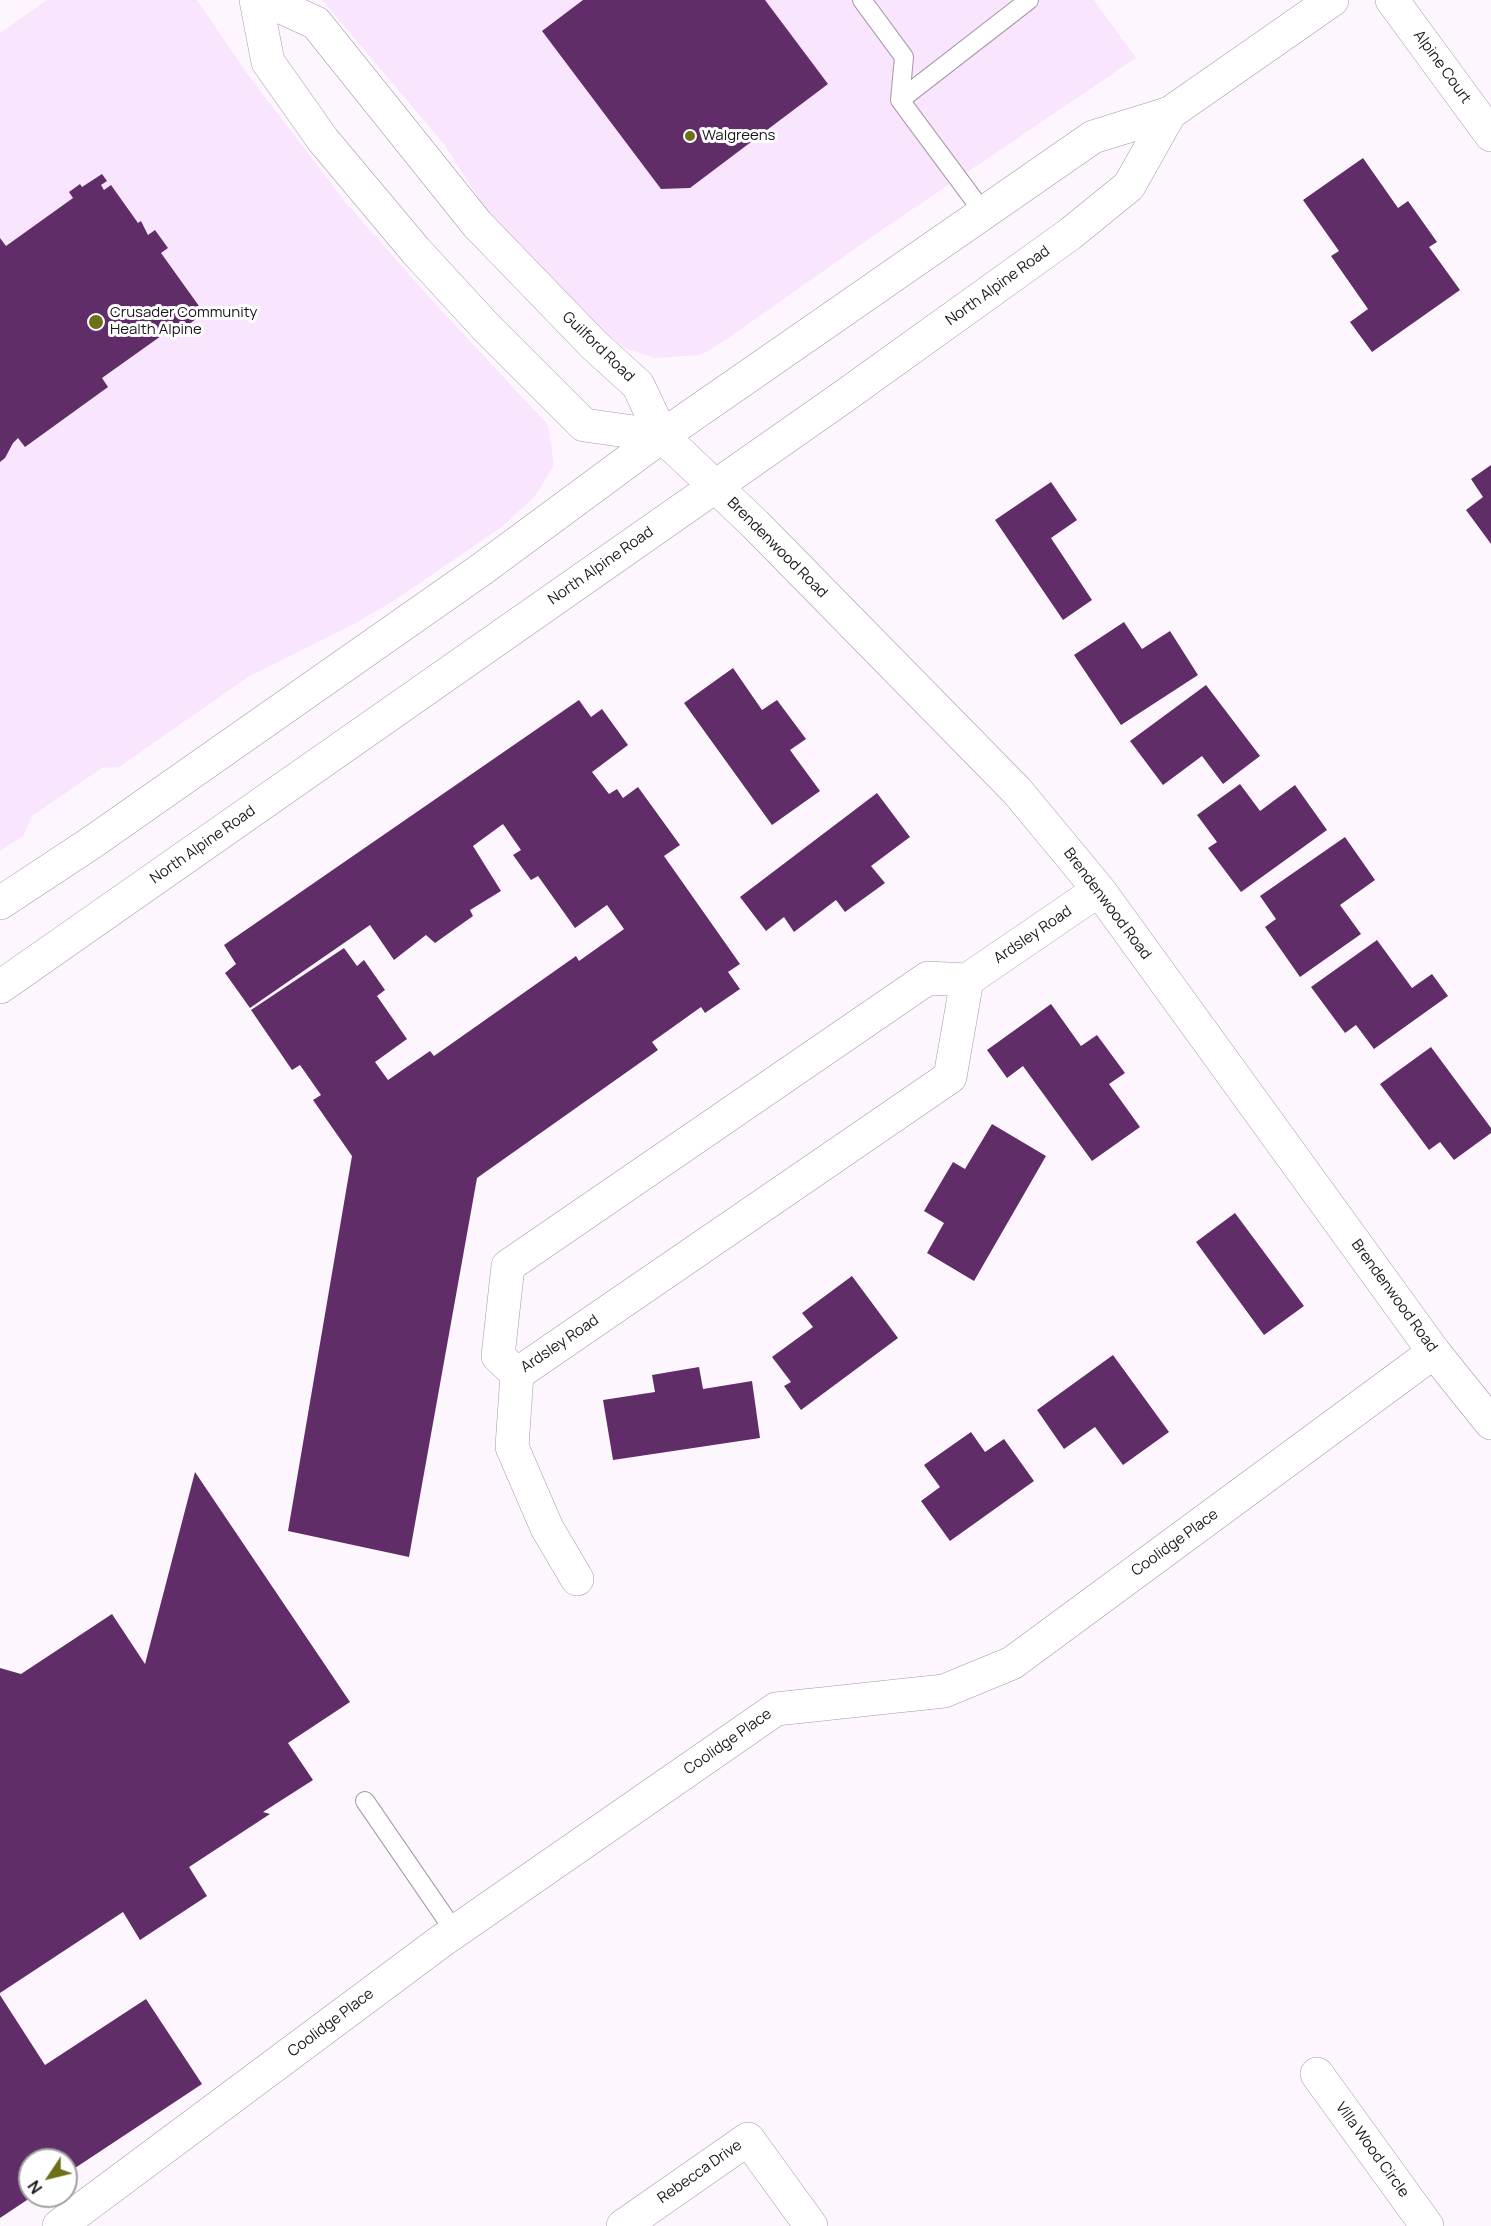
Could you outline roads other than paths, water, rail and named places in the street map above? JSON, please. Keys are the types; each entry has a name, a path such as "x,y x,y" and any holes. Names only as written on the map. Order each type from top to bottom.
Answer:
{"street":[{"path":"256,0 268,62 323,140 373,201 485,326 584,425 662,436"},
{"name":"Guilford Road","path":"266,0 316,23 477,225 594,345 638,386 662,436"},
{"name":"North Alpine Road","path":"0,903 91,843 472,576 662,436 1093,137 1170,113 1332,0"},
{"name":"Alpine Court","path":"1392,0 1491,135"},
{"name":"North Alpine Road","path":"0,987 971,306 1070,234 1129,186 1170,113"},
{"name":"Brendenwood Road","path":"662,436 715,486 1017,790 1099,890 1434,1352 1491,1423"},
{"name":"Ardsley Road","path":"967,980 950,1077 517,1374 498,1356 508,1266 928,978 967,980 1099,890"},
{"name":"Coolidge Place","path":"59,2226 455,1932 776,1708 944,1692 1012,1663 1434,1352"},
{"path":"517,1374 512,1447 547,1528 577,1579"},
{"name":"Villa Wood Circle","path":"1317,2074 1427,2226"},
{"name":"Rebecca Drive","path":"623,2226 748,2139 811,2226"}],"lane":[{"path":"862,0 904,57 900,100 983,213"},
{"path":"900,100 1029,0"},
{"path":"365,1801 455,1932"}],"place":[{"name":"Walgreens","path":"690,136"},
{"name":"Crusader Community Health Alpine","path":"96,322"}]}
